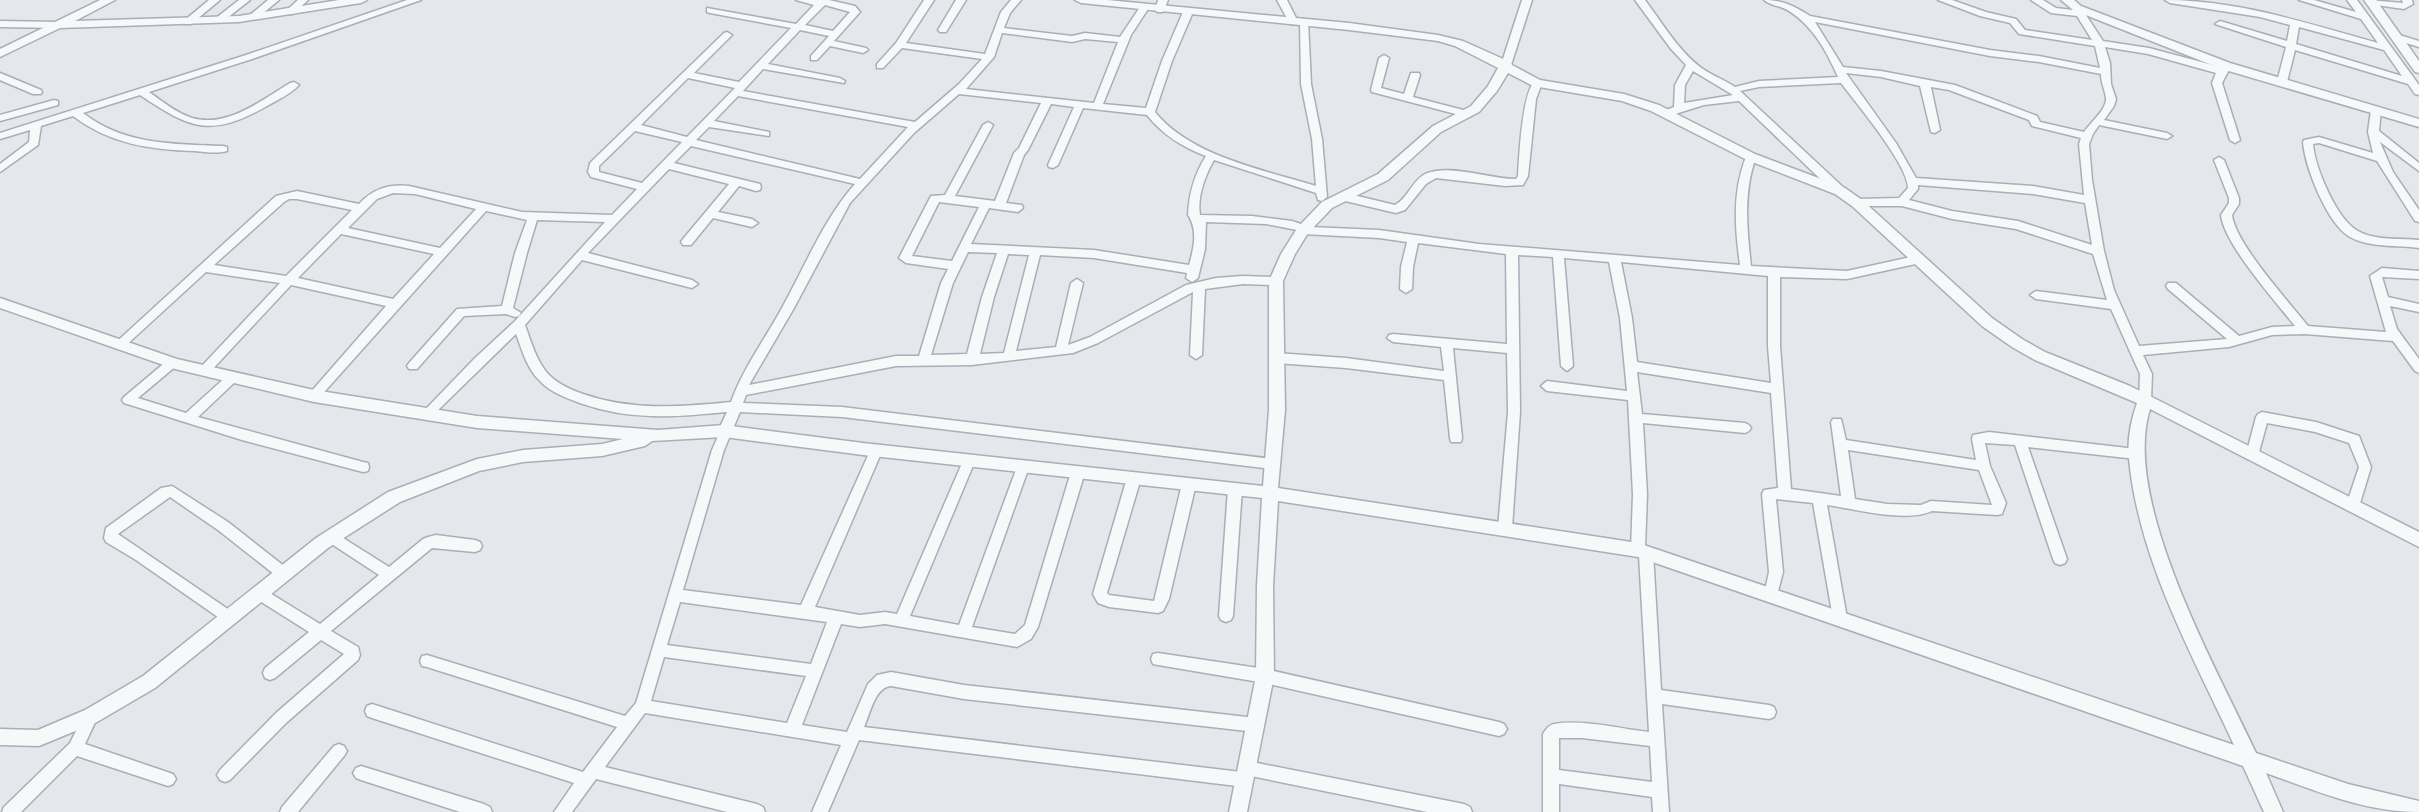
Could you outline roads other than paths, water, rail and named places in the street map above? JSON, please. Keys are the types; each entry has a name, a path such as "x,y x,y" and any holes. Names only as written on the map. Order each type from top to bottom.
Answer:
{"street":[{"path":"188,22 215,0"},
{"path":"219,20 245,0"},
{"path":"253,17 274,0"},
{"path":"290,12 303,0"},
{"path":"0,24 59,25 219,20 290,12 336,2 361,0"},
{"path":"0,136 142,92 416,0"},
{"path":"801,0 855,9 814,58"},
{"path":"880,66 900,45 929,0"},
{"path":"943,30 961,0"},
{"path":"562,812 642,706 718,450 734,407 846,201 916,125 957,92 989,57 1006,12 1016,0"},
{"path":"1082,0 1143,9 1161,5 1188,12 1299,22 1438,38 1459,43 1506,65 1537,83 1624,98 1674,110 1752,157 1840,191"},
{"path":"1282,0 1299,22 1306,84 1317,139 1322,198 1327,206"},
{"path":"1238,812 1265,676 1265,586 1277,410 1276,281 1288,254 1304,229 1327,206 1384,177 1437,129 1476,109 1487,96 1506,65 1526,0"},
{"path":"1640,0 1692,65 1733,90 1840,191 1857,203 1920,259 1987,322 2017,343 2040,356 2146,400 2419,540"},
{"path":"1943,0 1983,14 2013,21 2022,32 2178,53"},
{"path":"2036,0 2054,10 2074,7 2178,53 2224,68 2282,82 2419,123"},
{"path":"2176,0 2233,8 2295,22 2386,48"},
{"path":"2305,0 2364,18"},
{"path":"2352,0 2419,92"},
{"path":"2371,1 2404,6 2408,4 2407,0"},
{"path":"0,53 105,1"},
{"path":"1774,1 1807,18 1990,54 2039,60 2105,72"},
{"path":"2371,1 2419,69"},
{"path":"427,414 523,320 580,255 822,2"},
{"path":"2074,7 2099,43 2105,63 2111,99 2109,106 2087,136 2084,144 2084,161 2098,251 2114,305 2146,374 2146,400 2139,419 2136,454 2145,507 2165,576 2274,812"},
{"path":"1097,107 1124,40 1143,9"},
{"path":"710,10 835,34"},
{"path":"1150,112 1171,48 1188,12"},
{"path":"1807,18 1844,80 1892,145 1913,181 1913,189 1902,202"},
{"path":"2282,82 2292,46 2295,22"},
{"path":"2220,24 2411,82"},
{"path":"998,30 1072,39 1085,36 1124,40"},
{"path":"646,188 595,175 592,172 594,165 726,35"},
{"path":"2396,37 2419,44"},
{"path":"827,43 862,50"},
{"path":"900,45 989,57"},
{"path":"1384,58 1376,90 1467,114"},
{"path":"1674,110 1677,91 1684,75 1692,65"},
{"path":"761,66 840,82"},
{"path":"2224,68 2217,83 2235,140"},
{"path":"1839,69 1881,74 1926,84 1951,87 2031,117 2035,119 2036,124 2087,136"},
{"path":"687,75 739,89 916,125"},
{"path":"1407,99 1415,75"},
{"path":"0,76 37,92"},
{"path":"1733,90 1759,84 1844,80"},
{"path":"1345,198 1396,209 1404,205 1420,183 1437,175 1482,178 1511,184 1519,182 1523,176 1530,99 1537,83"},
{"path":"1926,84 1935,130"},
{"path":"142,92 189,120 222,121 235,118 294,85"},
{"path":"957,92 1150,112 1162,129 1212,155 1247,170 1276,176 1321,191"},
{"path":"1674,110 1742,98"},
{"path":"999,206 1019,154 1023,150 1047,102"},
{"path":"0,118 54,103"},
{"path":"1053,165 1079,106"},
{"path":"2376,110 2373,132 2375,145 2381,159 2419,218"},
{"path":"76,113 99,130 128,141 156,147 223,149"},
{"path":"2098,122 2167,136"},
{"path":"707,123 765,134"},
{"path":"948,199 988,125"},
{"path":"0,170 34,143 36,126"},
{"path":"634,127 864,183"},
{"path":"2373,132 2419,168"},
{"path":"0,142 13,133"},
{"path":"2381,159 2319,140 2308,142 2315,176 2347,230 2360,236 2419,244"},
{"path":"1212,155 1200,172 1196,185 1194,215 1199,219 1282,222 1304,229 1379,234 1512,251 1558,253 1774,273 1847,275 1920,259"},
{"path":"1746,270 1740,222 1746,167 1752,157"},
{"path":"2220,160 2234,198 2234,204 2226,214 2226,220 2231,230 2252,262 2305,330"},
{"path":"667,165 756,188"},
{"path":"1913,181 2033,190 2091,200"},
{"path":"687,242 736,183"},
{"path":"204,371 289,280 360,208 383,191 400,188 483,208 533,217 616,219"},
{"path":"119,345 272,206 287,196 360,208"},
{"path":"956,266 905,258 935,200 948,199 1018,208"},
{"path":"1857,203 1902,202 1952,215 2026,227 2068,244 2098,251"},
{"path":"924,359 947,282 985,205"},
{"path":"314,396 483,208"},
{"path":"710,214 752,223"},
{"path":"507,310 521,253 533,217"},
{"path":"1196,355 1194,270 1199,249 1199,219"},
{"path":"339,230 442,252"},
{"path":"1406,289 1406,267 1412,238"},
{"path":"965,248 1035,253 1094,254 1194,270"},
{"path":"972,360 988,296 1003,251"},
{"path":"1505,528 1514,412 1512,251"},
{"path":"1009,357 1035,253"},
{"path":"1558,253 1568,366"},
{"path":"580,255 692,284"},
{"path":"1614,258 1626,318 1636,418 1642,551 1661,812"},
{"path":"205,268 289,280 395,304"},
{"path":"1774,273 1777,389 1785,493"},
{"path":"2419,275 2378,273 2376,276 2388,323 2396,338 2419,368"},
{"path":"741,391 887,363 924,359 972,360 1062,350 1094,340 1195,287 1243,280 1276,281"},
{"path":"1062,350 1077,283"},
{"path":"2172,286 2237,341"},
{"path":"2036,295 2114,305"},
{"path":"2382,300 2419,308"},
{"path":"0,303 172,363 232,378 314,396 477,422 658,436 725,431 876,451 1270,493 1505,528 1642,551 2348,793 2419,810"},
{"path":"412,366 461,312 507,310 523,320 530,357 544,378 566,393 600,405 630,411 668,413 734,407 842,412 1273,464"},
{"path":"2134,351 2203,347 2237,341 2272,331 2305,330 2396,338"},
{"path":"1393,338 1514,349"},
{"path":"1447,343 1456,438"},
{"path":"1276,358 1346,363 1450,376"},
{"path":"172,363 128,400 363,467"},
{"path":"1630,366 1777,389"},
{"path":"188,418 232,378"},
{"path":"1547,386 1633,396"},
{"path":"2252,455 2262,417 2316,427 2351,437 2356,442 2365,467 2353,506"},
{"path":"1636,418 1744,428"},
{"path":"1837,422 1849,503"},
{"path":"0,737 39,738 91,716 149,682 332,537 394,497 477,465 523,456 602,450 658,436"},
{"path":"1771,595 1776,572 1768,496 1773,492 1849,503 1918,510 1931,506 1996,510 1999,503 1984,466 1978,439 1989,437 2136,454"},
{"path":"2020,441 2060,558"},
{"path":"1840,444 1984,466"},
{"path":"805,613 876,451"},
{"path":"901,622 969,461"},
{"path":"963,633 1023,466"},
{"path":"676,594 860,621 885,618 1017,641 1026,635 1031,627 1078,472"},
{"path":"1134,478 1100,594 1103,599 1109,601 1153,607 1158,607 1162,598 1189,484"},
{"path":"1226,616 1235,489"},
{"path":"230,618 141,556 111,538 111,532 166,492 172,491 223,526 284,574"},
{"path":"1819,498 1840,618"},
{"path":"332,537 388,574"},
{"path":"270,672 388,574 432,541 475,546"},
{"path":"225,775 281,718 353,655 353,652 260,594"},
{"path":"792,730 836,618"},
{"path":"659,650 815,671"},
{"path":"1158,659 1265,676 1499,729"},
{"path":"427,661 629,724"},
{"path":"820,812 877,683 890,679 964,692 1256,725"},
{"path":"1654,696 1769,712"},
{"path":"642,706 792,730 853,737 1246,774 1464,812"},
{"path":"372,711 591,776 757,812"},
{"path":"10,812 75,748 91,716"},
{"path":"1551,812 1551,734 1554,731 1582,731 1656,740"},
{"path":"75,748 168,779"},
{"path":"288,812 339,751"},
{"path":"361,773 484,812"},
{"path":"1552,776 1660,791"}]}
